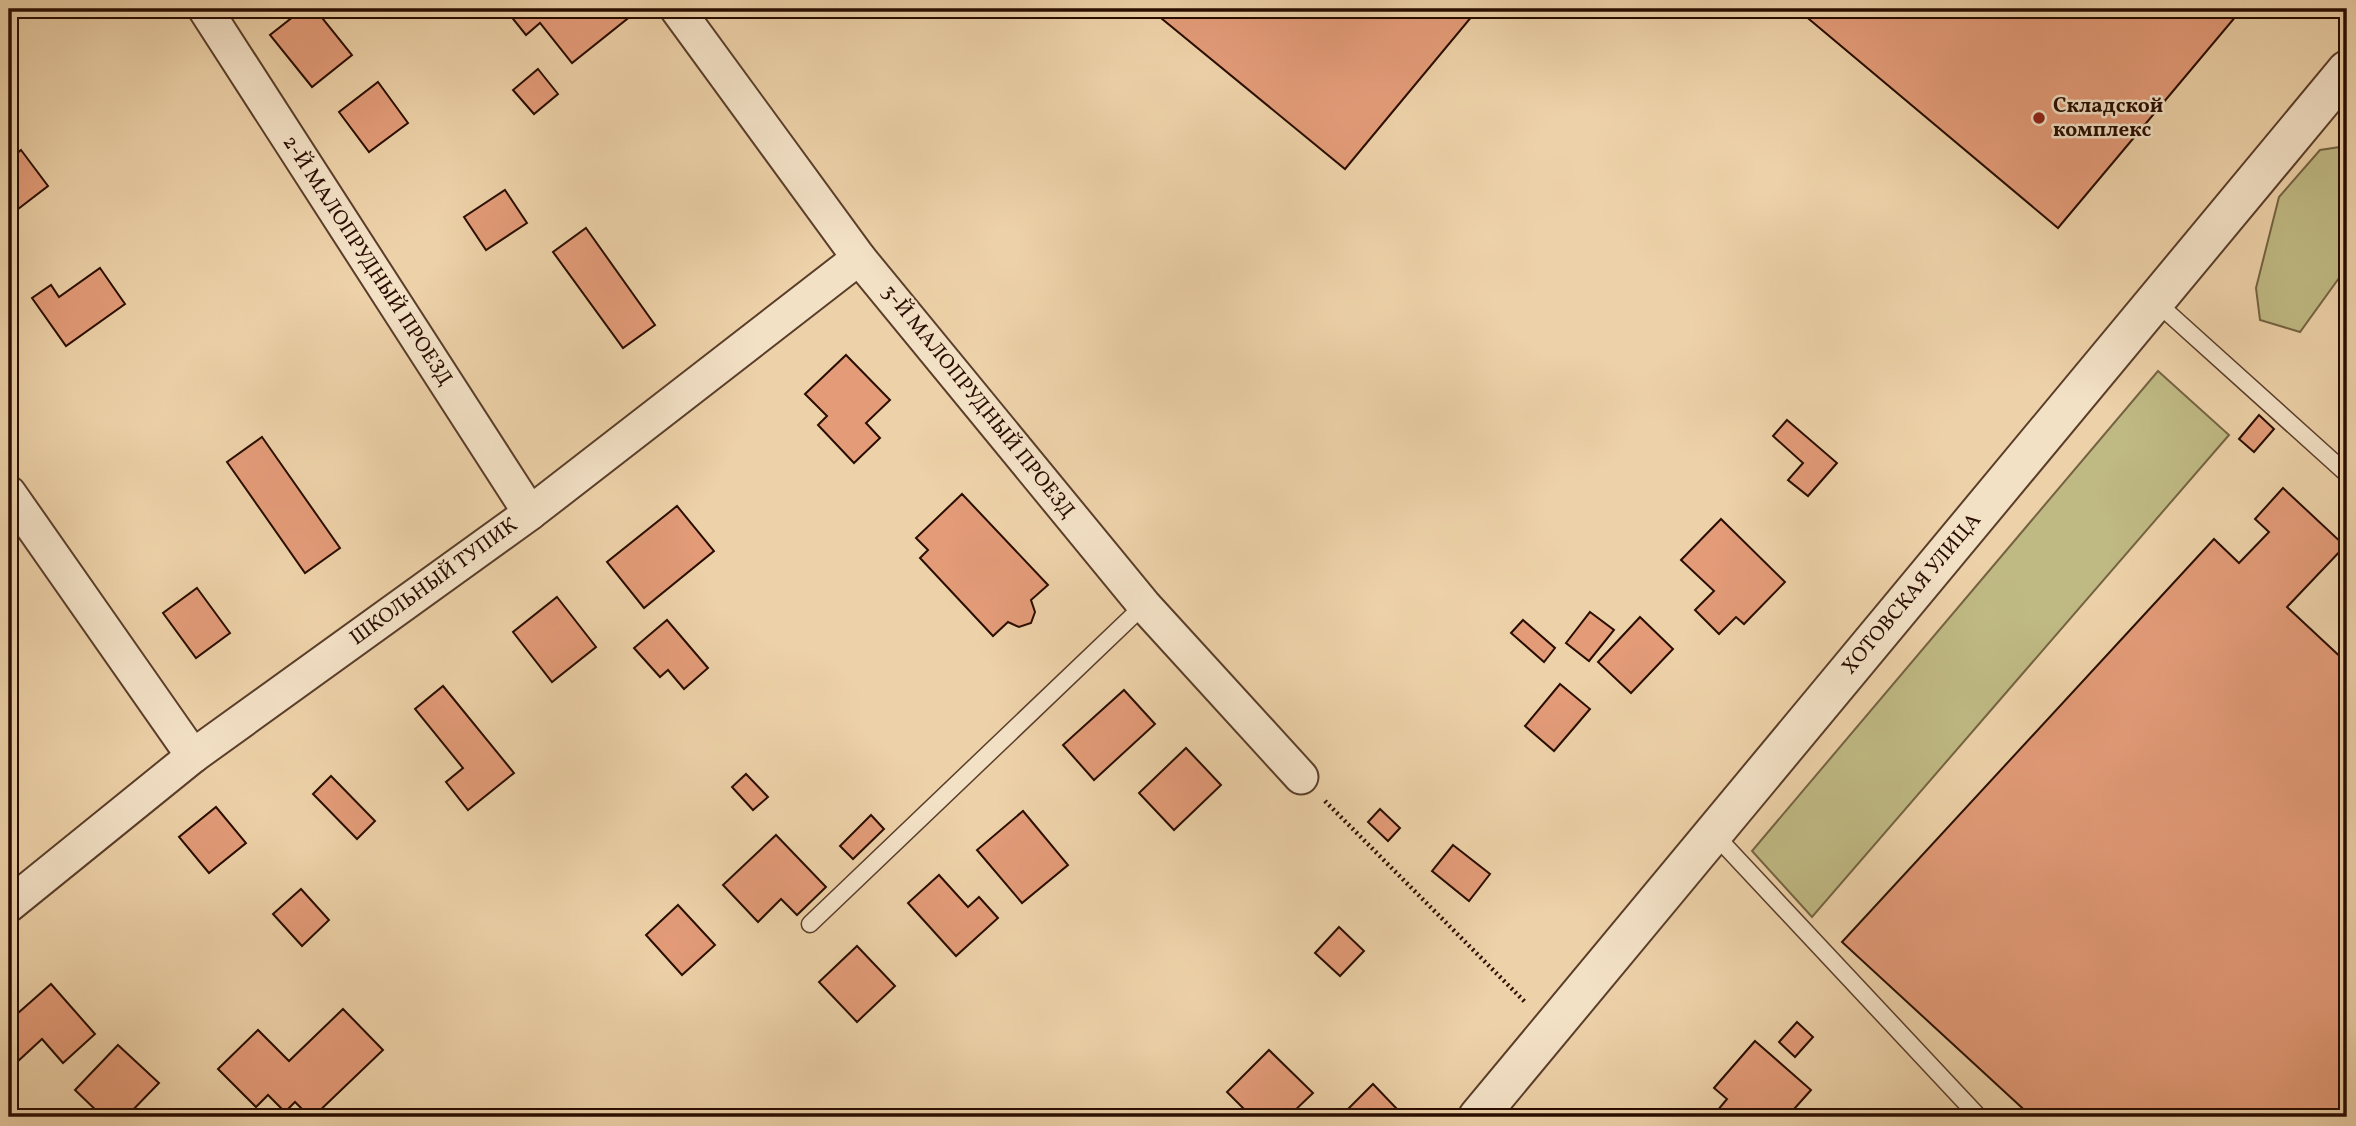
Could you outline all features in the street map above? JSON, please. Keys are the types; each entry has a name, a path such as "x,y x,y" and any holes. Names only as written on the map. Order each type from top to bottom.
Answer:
{"street":[{"name":"2-Й МАЛОПРУДНЫЙ ПРОЕЗД","path":"205,9 530,513"},
{"name":"3-Й МАЛОПРУДНЫЙ ПРОЕЗД","path":"677,9 859,258 1144,605 1301,777"},
{"name":"ХОТОВСКАЯ УЛИЦА","path":"1478,1117 2347,70"},
{"name":"ШКОЛЬНЫЙ ТУПИК","path":"9,905 193,756 530,513 859,258"},
{"path":"9,493 193,756"}],"lane":[{"path":"2155,301 2347,474"},
{"path":"810,924 1144,605"},
{"path":"1714,834 1979,1117"}],"path":[{"path":"1301,777 1553,1026"}],"shaded area":[{"path":"2347,146 2347,267 2300,332 2260,320 2256,288 2279,197 2320,150"},
{"path":"2158,371 2229,435 1812,917 1752,851"}],"building":[{"path":"303,9 315,9 352,55 312,87 270,35"},
{"path":"505,9 627,9 632,15 572,63 540,23 526,35"},
{"path":"1150,9 1478,9 1345,169"},
{"name":"Складской комплекс","path":"1797,9 2242,9 2058,228"},
{"path":"538,69 558,94 534,114 513,90"},
{"path":"378,82 408,123 369,152 339,112"},
{"path":"21,150 48,186 9,216 9,160"},
{"path":"505,190 527,223 486,250 464,217"},
{"path":"586,228 655,325 623,348 553,252"},
{"path":"100,268 125,304 66,346 32,298 51,285 59,297"},
{"path":"846,355 890,400 866,423 880,438 854,463 818,425 827,416 805,394"},
{"path":"2259,415 2274,429 2254,452 2239,439"},
{"path":"1787,420 1837,463 1808,496 1788,480 1803,463 1773,436"},
{"path":"262,437 340,548 305,573 227,462"},
{"path":"2283,488 2345,546 2287,607 2347,663 2347,1117 2032,1117 1842,942 2214,539 2239,563 2269,532 2255,519"},
{"path":"962,494 1048,585 1031,600 1035,612 1031,623 1019,627 1008,622 993,636 920,558 928,550 916,538"},
{"path":"677,506 714,551 644,608 607,562"},
{"path":"1721,519 1785,582 1744,624 1736,617 1719,634 1695,610 1714,591 1681,560"},
{"path":"197,588 230,633 196,658 163,613"},
{"path":"557,597 596,647 552,682 513,632"},
{"path":"1590,612 1614,630 1589,661 1566,643"},
{"path":"1640,617 1673,649 1631,693 1598,662"},
{"path":"667,620 708,668 684,689 668,670 660,677 634,648"},
{"path":"1523,620 1555,648 1544,662 1511,633"},
{"path":"1560,684 1590,709 1554,751 1525,726"},
{"path":"443,686 514,773 468,810 446,782 463,768 415,709"},
{"path":"1124,690 1155,724 1094,780 1063,745"},
{"path":"1186,748 1221,785 1174,830 1139,793"},
{"path":"746,774 768,797 753,810 732,787"},
{"path":"331,776 375,821 357,839 313,794"},
{"path":"216,807 246,843 209,873 179,837"},
{"path":"1380,809 1400,828 1388,841 1368,822"},
{"path":"1023,811 1068,865 1022,903 977,850"},
{"path":"871,815 884,829 853,859 840,846"},
{"path":"776,835 826,887 797,915 781,899 758,922 723,885"},
{"path":"1453,845 1490,874 1469,901 1432,871"},
{"path":"939,875 968,907 979,897 998,918 956,956 908,903"},
{"path":"301,889 329,920 302,946 273,914"},
{"path":"678,905 715,945 682,975 646,935"},
{"path":"1339,927 1364,951 1340,976 1315,953"},
{"path":"857,946 895,986 857,1022 819,982"},
{"path":"51,984 95,1034 63,1063 42,1039 16,1063 9,1055 9,1021"},
{"path":"343,1009 383,1050 313,1117 295,1102 285,1112 268,1095 256,1107 218,1069 258,1030 289,1061"},
{"path":"1797,1022 1813,1037 1795,1057 1779,1042"},
{"path":"1755,1041 1811,1090 1787,1117 1725,1117 1717,1111 1727,1099 1714,1088"},
{"path":"118,1045 159,1083 126,1117 103,1117 75,1090"},
{"path":"1269,1050 1313,1093 1288,1117 1252,1117 1227,1092"},
{"path":"1373,1084 1397,1109 1389,1117 1358,1117 1349,1108"}],"place":[{"name":"Складской комплекс","path":"2039,118"}]}
